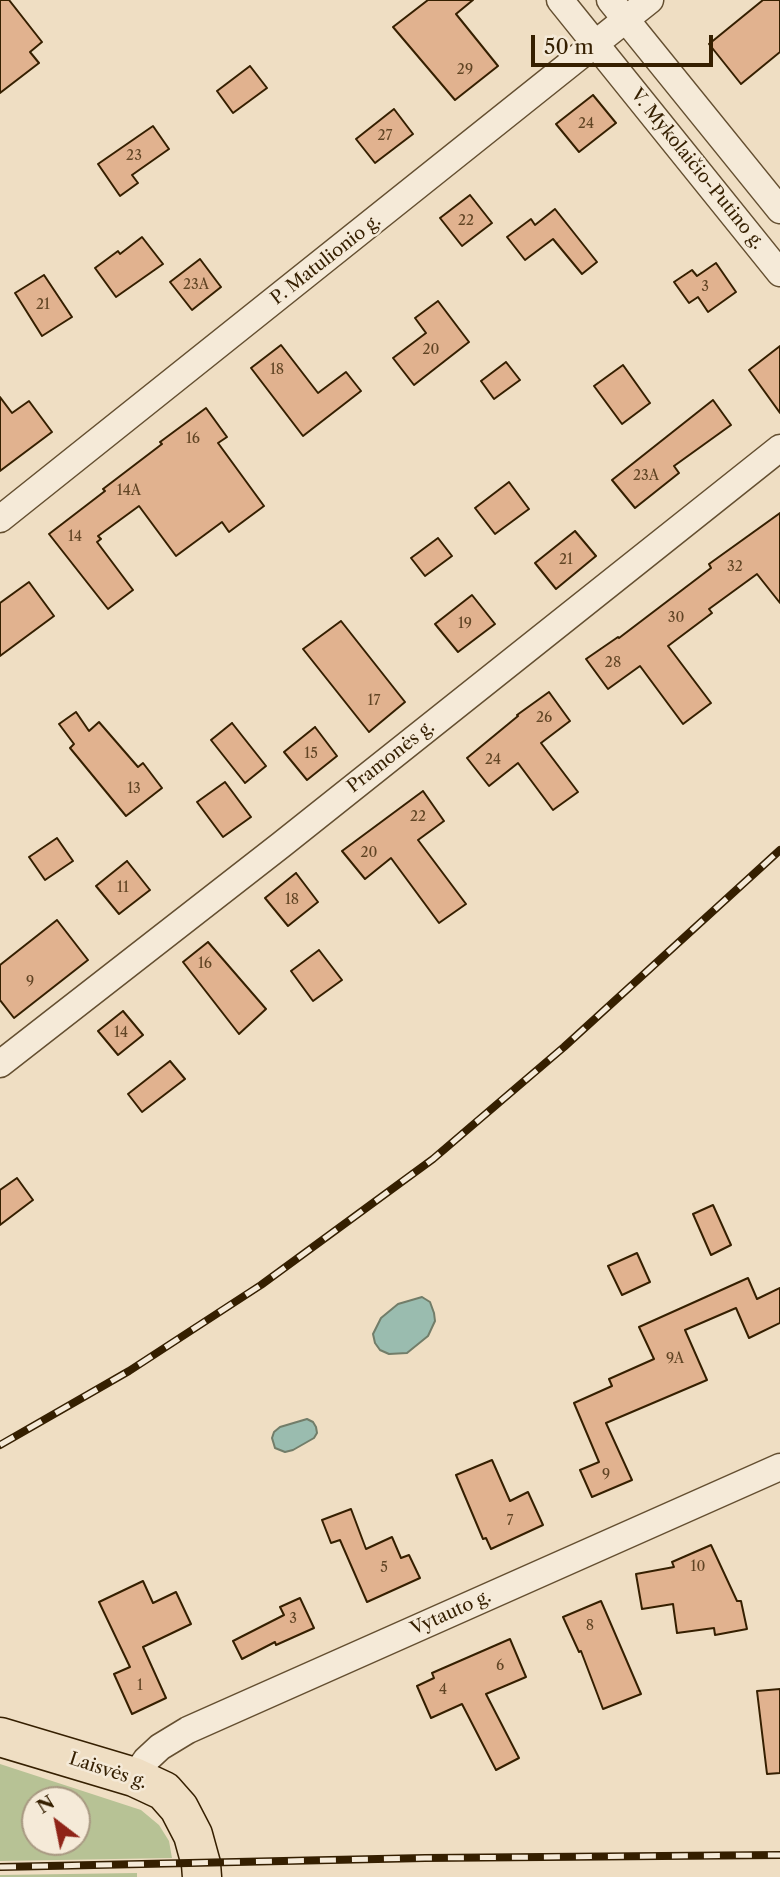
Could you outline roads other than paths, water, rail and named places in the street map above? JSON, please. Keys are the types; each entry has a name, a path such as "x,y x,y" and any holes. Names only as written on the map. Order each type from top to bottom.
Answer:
{"main road":[{"name":"Laisvės g.","path":"0,1737 134,1777 164,1791 179,1808 192,1835 202,1877"}],"street":[{"name":"V. Mykolaičio-Putino g.","path":"560,0 780,273"},
{"name":"P. Matulionio g.","path":"0,519 597,45 618,10 650,0"},
{"path":"618,10 780,210"},
{"name":"Pramonės g.","path":"0,1064 780,448"},
{"name":"Vytauto g.","path":"134,1777 160,1747 188,1730 780,1467"}],"railway":[{"path":"0,1445 129,1371 261,1285 433,1159 564,1047 780,850"},
{"path":"0,1867 425,1858 780,1855"}]}
